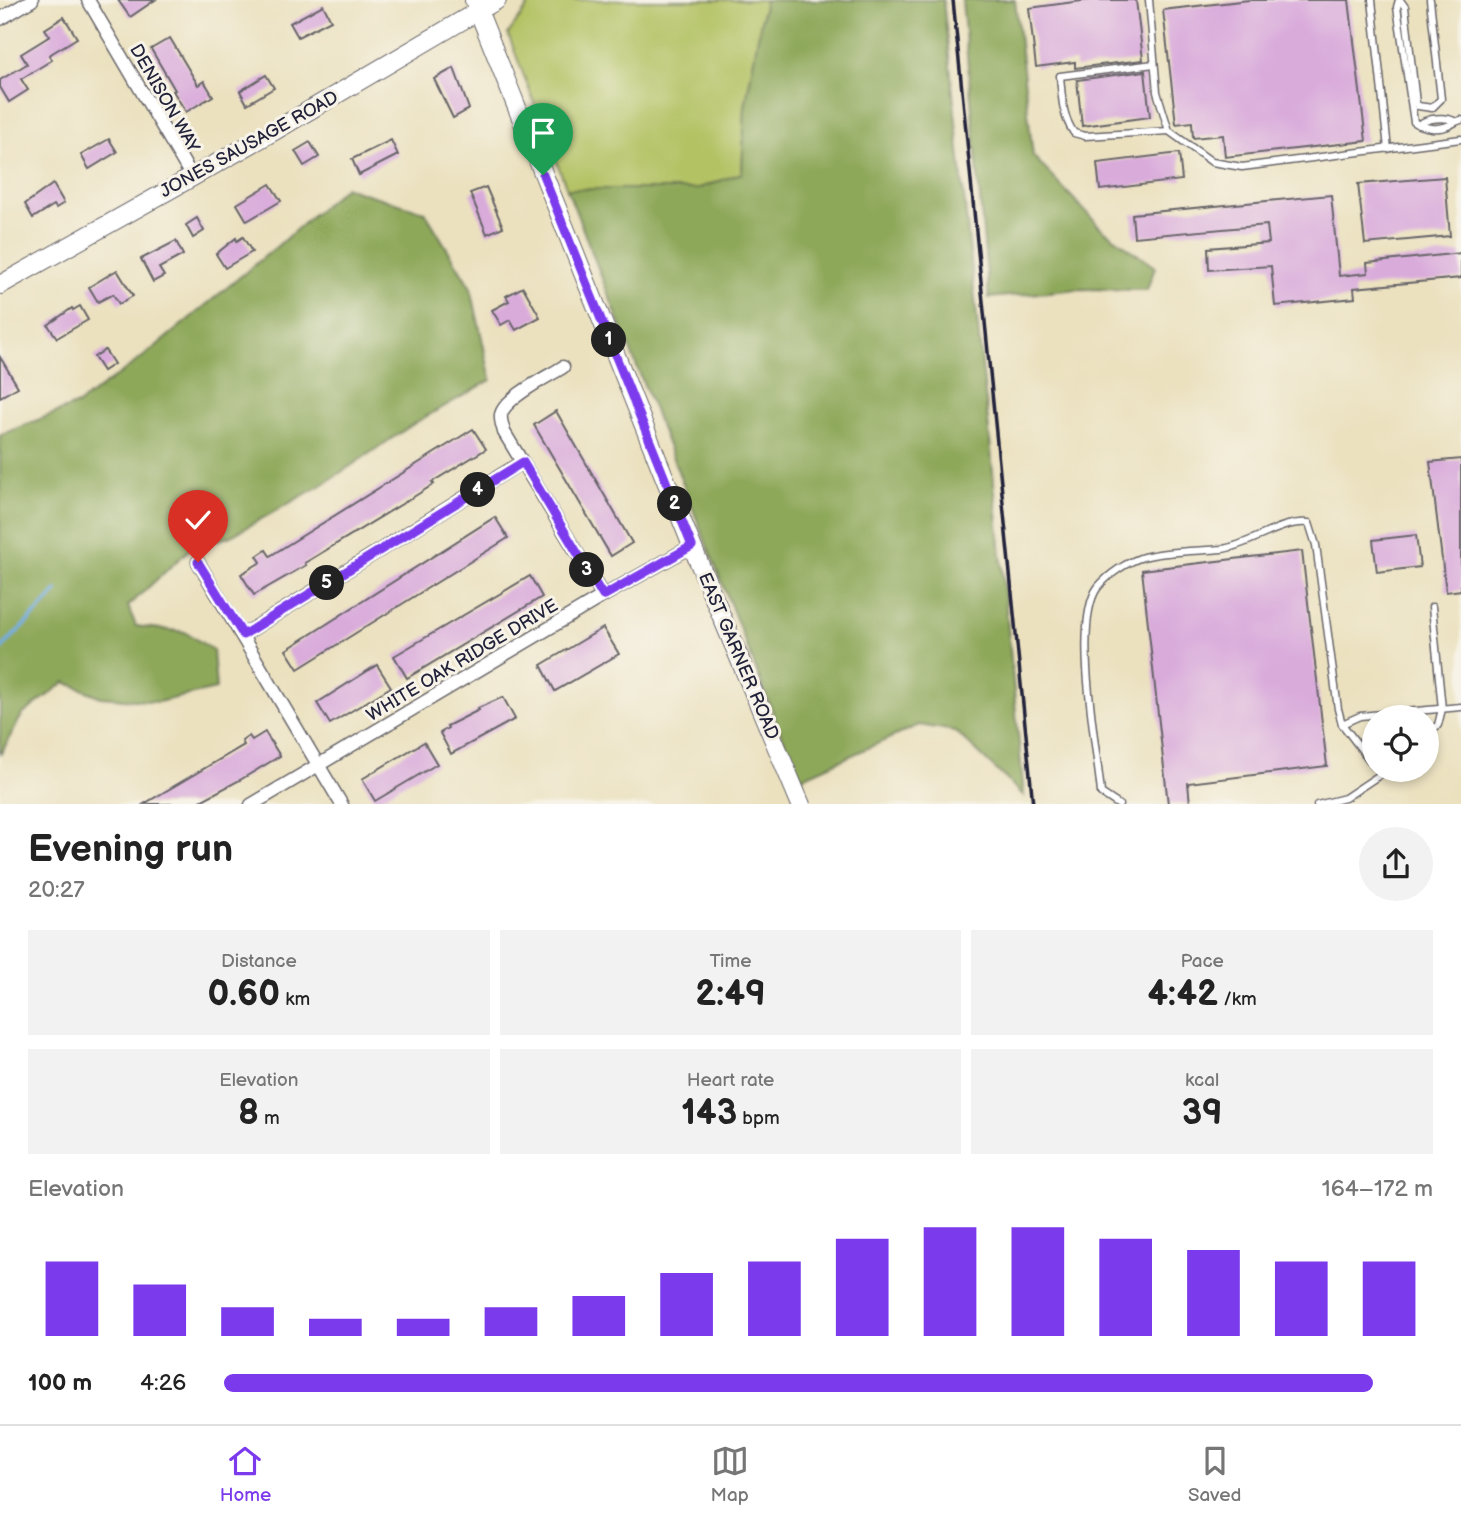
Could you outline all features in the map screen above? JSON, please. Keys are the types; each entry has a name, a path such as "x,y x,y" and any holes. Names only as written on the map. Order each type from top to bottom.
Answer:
{"main road":[{"name":"JONES SAUSAGE ROAD","path":"0,285 192,177 476,5 497,0"},
{"name":"EAST GARNER ROAD","path":"476,5 692,546 801,804"}],"street":[{"path":"0,19 32,0"},
{"name":"DENISON WAY","path":"88,0 192,177"},
{"path":"564,367 515,397 500,415 504,432 603,596"},
{"path":"243,635 523,462"},
{"name":"WHITE OAK RIDGE DRIVE","path":"251,804 692,546"},
{"path":"198,562 342,804"}],"lane":[{"path":"1149,0 1157,92 1169,131 1212,162 1242,167 1461,139"},
{"path":"1372,0 1388,149"},
{"path":"1400,0 1405,7 1416,103 1432,108 1441,99 1430,0"},
{"path":"1400,0 1397,7 1414,122 1423,128 1449,126 1457,120"},
{"path":"1154,64 1060,76 1063,110 1074,133 1085,136 1169,131"},
{"path":"1119,804 1101,793 1085,641 1089,611 1098,587 1124,565 1145,556 1230,548 1294,522 1308,523 1317,545 1338,709 1342,724 1362,751"},
{"path":"1432,607 1442,709 1439,722"},
{"path":"1342,724 1360,716 1461,708"},
{"path":"1317,804 1345,798 1364,782"}],"green space":[{"path":"537,0 765,0 745,107 742,173 697,189 567,189 508,34 529,5"},
{"path":"765,0 943,0 990,440 1024,796 955,731 919,725 799,779 567,189 697,189 742,173 745,107"},
{"path":"962,0 1015,0 1033,156 1101,228 1155,267 1147,290 1078,289 989,298"},
{"path":"345,187 425,212 471,288 491,380 415,423 325,483 231,536 191,548 128,606 136,626 185,632 213,650 216,689 158,702 101,697 65,682 22,715 0,755 0,435 78,404 144,356"}],"building":[{"path":"118,0 155,0 130,17"},
{"path":"1089,0 1136,0 1143,60 1075,68 1075,62 1036,67 1029,8"},
{"path":"1249,0 1349,0 1366,141 1225,157 1223,135 1193,138 1192,122 1176,124 1163,10"},
{"path":"323,5 331,20 298,37 290,23"},
{"path":"64,17 77,38 49,55 52,60 21,79 28,90 9,102 0,87 0,80 27,64 21,54 50,36 45,29"},
{"path":"170,38 198,85 204,81 213,96 186,112 151,49"},
{"path":"454,68 469,109 453,118 434,79"},
{"path":"1145,71 1150,117 1082,126 1077,80"},
{"path":"266,75 274,88 247,104 240,91"},
{"path":"109,139 117,152 89,169 81,155"},
{"path":"391,140 398,155 359,175 352,159"},
{"path":"310,142 319,157 304,166 295,151"},
{"path":"1179,153 1182,180 1100,190 1097,163"},
{"path":"1445,177 1450,236 1365,244 1358,184"},
{"path":"53,184 64,203 56,208 54,205 33,218 25,204"},
{"path":"270,184 281,201 247,221 237,204"},
{"path":"486,187 503,227 487,234 470,193"},
{"path":"1331,195 1339,276 1368,273 1367,263 1461,253 1461,278 1354,288 1355,298 1275,306 1271,266 1209,270 1208,248 1269,243 1267,225 1134,237 1132,214"},
{"path":"197,218 204,231 193,238 186,225"},
{"path":"243,237 252,252 225,268 216,254 236,238 237,241"},
{"path":"176,241 183,255 159,268 164,276 153,282 141,259"},
{"path":"117,270 133,296 119,304 113,294 98,302 89,287"},
{"path":"523,287 540,317 516,330 510,320 501,325 492,310 509,301 506,296"},
{"path":"80,306 88,320 57,338 48,325 72,308 73,310"},
{"path":"105,350 114,364 103,371 94,357"},
{"path":"0,357 18,387 0,397"},
{"path":"556,411 632,543 611,556 534,425"},
{"path":"473,429 486,449 305,563 306,565 254,595 241,574 261,562 257,556 266,550 270,556"},
{"path":"1461,459 1461,590 1446,592 1430,462"},
{"path":"495,517 508,538 298,669 286,650"},
{"path":"1416,535 1420,567 1377,572 1373,540"},
{"path":"1302,551 1327,766 1188,783 1190,804 1168,804 1142,570"},
{"path":"530,576 542,597 407,678 394,656"},
{"path":"603,628 619,654 555,691 541,665"},
{"path":"377,665 391,687 330,724 317,703"},
{"path":"503,697 515,719 451,754 440,733 448,728 447,726 479,710 478,708"},
{"path":"265,732 280,756 240,780 195,804 144,804 244,745 242,741 249,736 252,740"},
{"path":"424,742 437,764 375,801 362,779"}],"waterway":[{"path":"0,650 57,591"}],"railway":[{"path":"953,0 1033,804"}],"route":[{"path":"198,562 243,635 523,462 603,596 692,546 543,175"}]}
